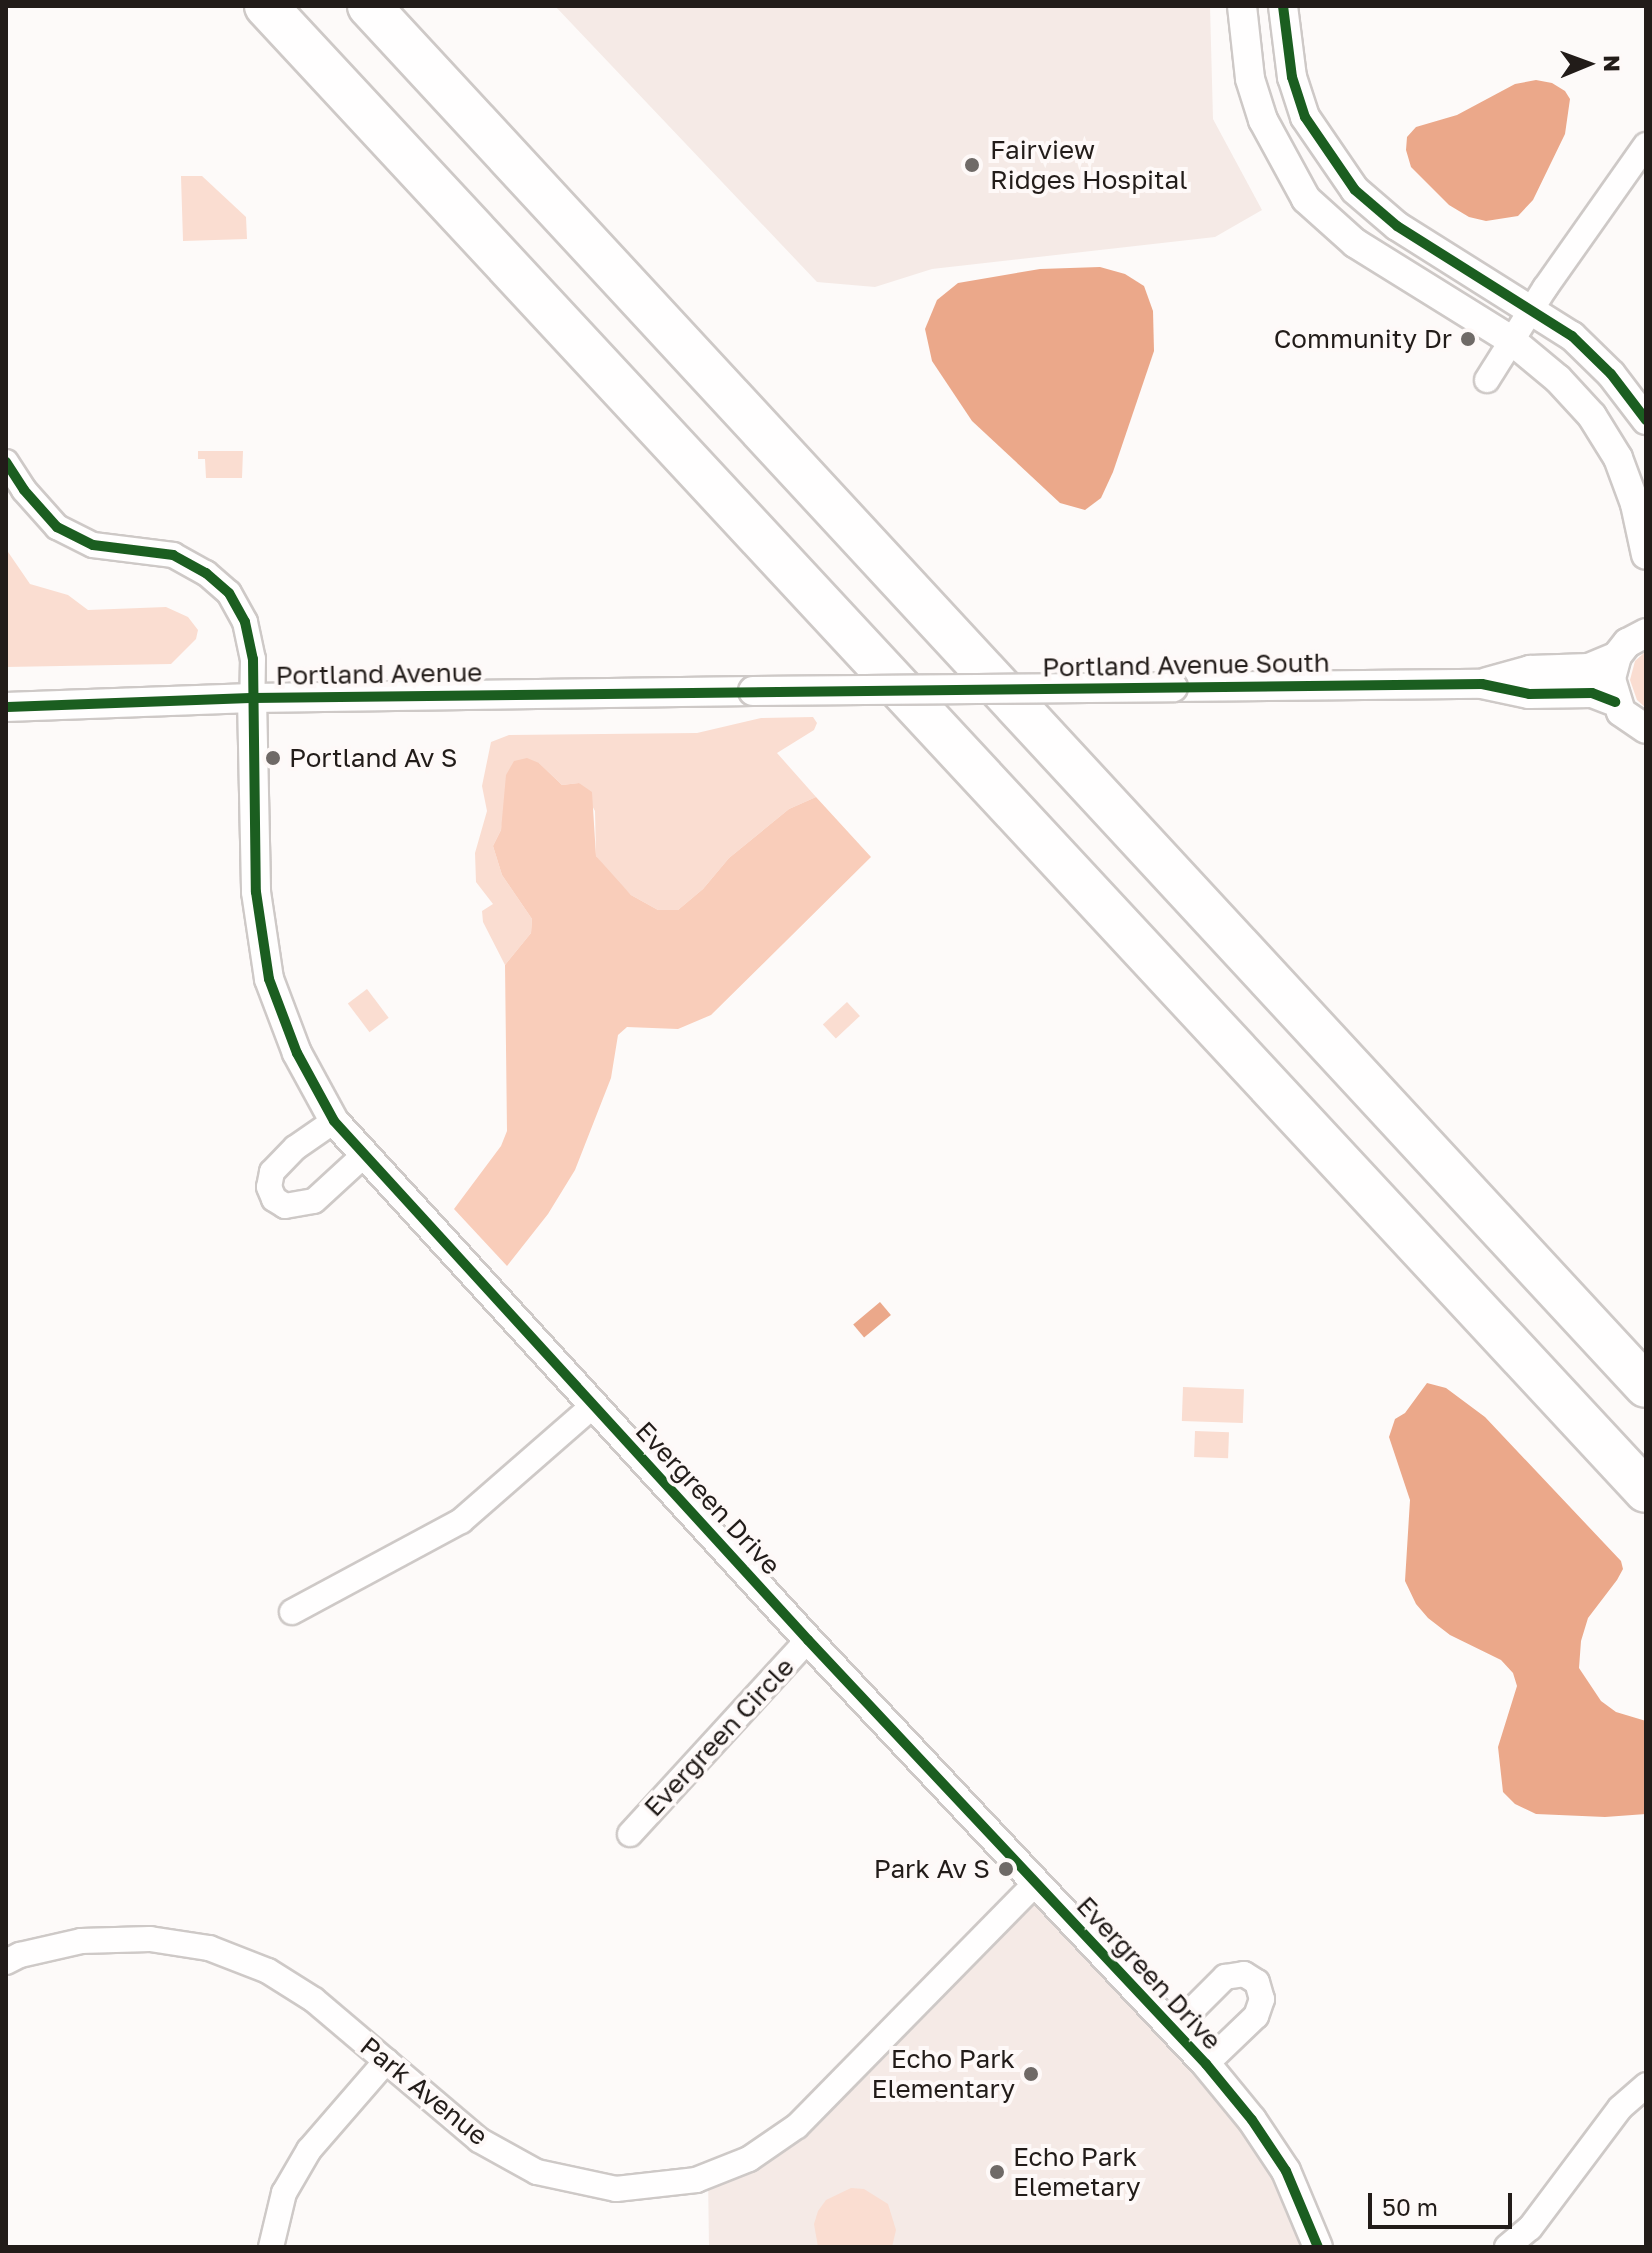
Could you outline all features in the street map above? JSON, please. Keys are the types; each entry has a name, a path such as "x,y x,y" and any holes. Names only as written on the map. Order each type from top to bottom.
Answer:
{"highway":[{"path":"266,6 1646,1491"},
{"path":"369,6 1646,1386"},
{"path":"386,6 478,123"}],"street":[{"path":"1242,6 1250,79 1263,120 1306,199 1355,243 1511,340 1558,379 1592,416 1618,458 1635,504 1646,555"},
{"path":"1283,6 1292,77 1305,117 1355,190 1397,226 1572,336 1611,374 1646,420"},
{"path":"1487,380 1531,309 1646,145"},
{"path":"6,462 24,490 57,527 93,545 173,555 206,573 229,593 248,635 253,659 252,698"},
{"path":"1644,627 1617,656 1611,679 1615,702 1644,732"},
{"name":"Portland Avenue South","path":"1482,684 1530,670 1589,668 1617,656"},
{"name":"Portland Avenue South","path":"753,691 1482,684 1529,694 1592,693 1615,702"},
{"name":"Portland Avenue","path":"6,707 252,698 753,691"},
{"name":"Evergreen Drive","path":"252,698 256,892 269,979 297,1053 334,1121 808,1640 1206,2064 1252,2120 1286,2171 1318,2247"},
{"path":"334,1121 295,1148 272,1172 269,1187 274,1199 285,1206 314,1201 364,1155"},
{"path":"292,1612 461,1521 593,1406"},
{"name":"Evergreen Circle","path":"630,1834 808,1640"},
{"name":"Park Avenue","path":"6,1962 20,1955 81,1941 150,1939 209,1948 268,1971 314,2000 479,2140 537,2172 616,2189 696,2180 749,2159 797,2126 1035,1884"},
{"name":"Evergreen Drive","path":"1173,2029 1225,1977 1244,1974 1257,1982 1262,1999 1256,2016 1206,2064"},
{"path":"271,2247 284,2193 309,2150 386,2061"},
{"path":"1507,2247 1530,2228 1620,2108 1646,2085"}],"shaded area":[{"name":"Fairview Ridges Hospital","path":"555,6 1210,6 1213,119 1262,210 1215,237 932,269 875,287 817,282"},
{"path":"1536,80 1552,83 1565,91 1570,99 1565,134 1533,200 1518,216 1486,221 1469,217 1449,205 1411,167 1406,150 1407,137 1416,127 1457,115 1515,84"},
{"path":"181,176 202,176 246,217 247,239 183,241"},
{"path":"1100,267 1125,274 1144,286 1153,311 1154,351 1113,472 1101,498 1085,510 1060,503 972,421 932,361 925,329 937,300 958,283 1040,269"},
{"path":"198,451 243,451 242,478 206,478 205,459 198,459"},
{"path":"6,549 30,584 68,595 88,610 166,607 188,617 198,630 196,639 171,664 6,667"},
{"path":"1646,651 1646,708 1637,700 1630,680 1635,661"},
{"path":"813,717 817,723 814,730 777,753 816,797 789,809 729,858 703,889 678,910 658,910 631,895 610,874 596,856 595,811 579,783 562,785 539,763 505,806 501,830 493,846 502,875 532,919 531,933 505,965 483,922 482,911 493,904 476,882 475,853 487,811 482,786 491,742 509,735 697,733 761,718"},
{"path":"527,758 539,763 562,785 579,783 592,792 596,856 631,895 658,910 678,910 703,889 729,858 789,809 816,797 871,857 711,1015 678,1029 627,1027 618,1035 611,1078 575,1170 548,1214 507,1266 454,1209 501,1146 507,1131 505,965 531,933 532,919 502,875 493,846 501,830 506,775 514,761"},
{"path":"367,989 389,1018 369,1032 348,1003"},
{"path":"847,1002 860,1016 836,1038 823,1025"},
{"path":"880,1302 891,1315 864,1338 853,1324"},
{"path":"1427,1383 1446,1388 1485,1417 1621,1561 1623,1569 1617,1580 1588,1618 1581,1641 1579,1668 1601,1701 1616,1712 1646,1721 1646,1814 1605,1817 1536,1814 1515,1804 1503,1792 1498,1747 1517,1686 1513,1673 1501,1660 1450,1635 1428,1618 1416,1604 1405,1581 1410,1500 1389,1437 1395,1419 1405,1413"},
{"path":"1183,1387 1244,1389 1243,1423 1182,1421"},
{"path":"1195,1431 1229,1432 1228,1458 1194,1457"},
{"name":"Echo Park Elementary","path":"1035,1884 1206,2064 1318,2247 709,2247 708,2176 749,2159"},
{"path":"851,2188 864,2189 888,2204 896,2230 892,2247 818,2247 814,2224 818,2211 826,2200"}],"cycle path":[{"path":"1283,6 1292,77 1305,117 1355,190 1397,226 1572,336 1611,374 1646,420"},
{"path":"6,462 24,490 57,527 93,545 173,555 206,573 229,593 245,622 253,659 256,892 269,979 297,1053 334,1121 808,1640 1206,2064 1252,2120 1286,2171 1318,2247"},
{"path":"6,707 252,698 1482,684 1529,694 1592,693 1615,702"}],"place":[{"name":"Fairview Ridges Hospital","path":"972,165"},
{"name":"Community Dr","path":"1468,339"},
{"name":"Portland Av S","path":"273,758"},
{"name":"Park Av S","path":"1006,1869"},
{"name":"Echo Park Elementary","path":"1031,2074"},
{"name":"Echo Park Elemetary","path":"997,2172"}]}
